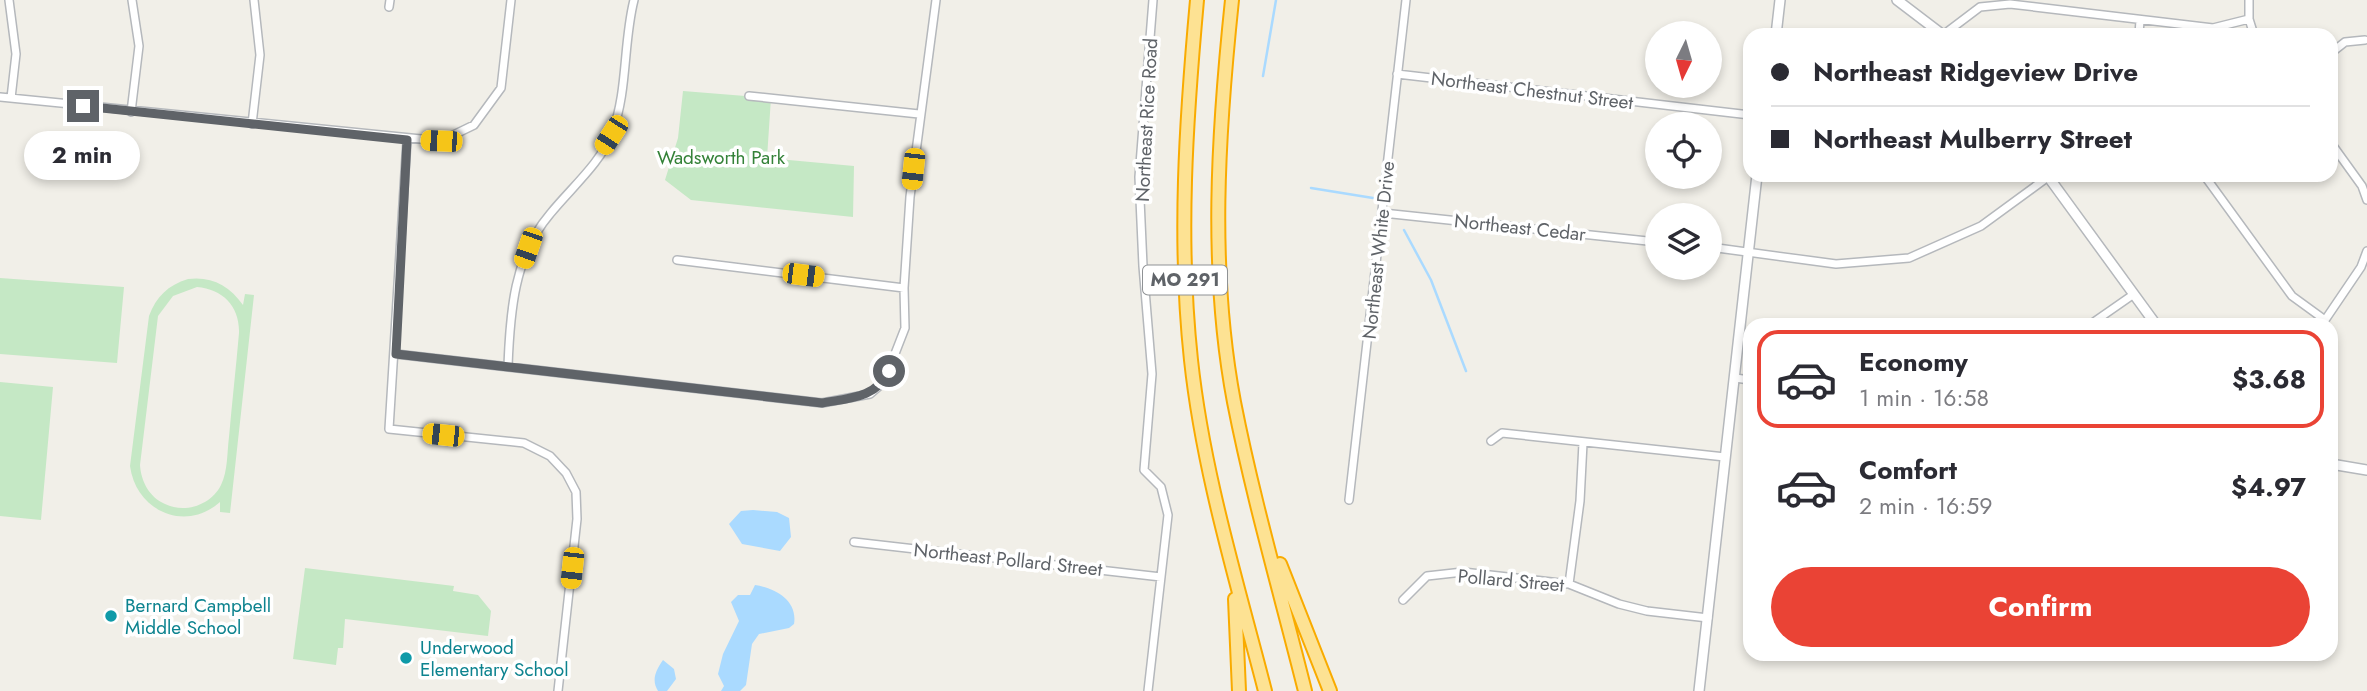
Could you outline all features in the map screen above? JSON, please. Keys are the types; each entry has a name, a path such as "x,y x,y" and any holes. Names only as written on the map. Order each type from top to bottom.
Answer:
{"highway":[{"name":"MO 291","path":"1197,0 1185,136 1185,289 1191,361 1205,450 1265,691"},
{"name":"MO 291","path":"1232,0 1217,208 1225,327 1234,401 1305,691"},
{"path":"1257,503 1330,691"},
{"path":"1231,556 1239,691"}],"street":[{"path":"9,0 16,54 11,98"},
{"path":"131,112 139,46 132,0"},
{"path":"252,124 260,55 254,0"},
{"path":"0,97 407,140 441,141 474,125 501,89 511,0"},
{"path":"508,366 517,281 528,248 547,217 611,135 618,109 634,0"},
{"path":"396,354 822,403 870,394 884,382 905,328 904,288 919,114 936,0"},
{"name":"Northeast Rice Road","path":"1148,691 1168,515 1161,487 1144,470 1152,374 1139,177 1153,0"},
{"name":"Northeast White Drive","path":"1349,500 1406,0"},
{"path":"1777,28 1780,0"},
{"path":"1897,0 1934,28"},
{"path":"2249,0 2252,28"},
{"path":"1952,28 1980,7 2010,4 2213,27 2249,19"},
{"path":"2139,28 2140,20"},
{"path":"2338,48 2345,43 2365,40"},
{"name":"Northeast Chestnut Street","path":"1397,74 1743,114"},
{"path":"749,96 919,114"},
{"path":"407,140 396,354 389,429 524,443 550,456 566,473 576,492 577,519 558,691"},
{"path":"2338,152 2364,184 2367,200"},
{"path":"1699,691 1757,182"},
{"path":"1722,249 1836,264 1909,258 1981,226 2040,182"},
{"path":"2052,182 2151,318"},
{"path":"2209,182 2292,296 2317,318"},
{"name":"Northeast Cedar","path":"1383,213 1645,241"},
{"path":"2326,318 2361,267 2367,251"},
{"path":"677,260 904,288"},
{"path":"2100,318 2134,294"},
{"path":"1735,378 1743,379"},
{"path":"1491,441 1502,433 1725,457"},
{"path":"1569,584 1580,501 1583,443"},
{"path":"2338,465 2367,470"},
{"name":"Northeast Pollard Street","path":"854,542 1161,577"},
{"name":"Pollard Street","path":"1403,600 1427,576 1463,572 1569,584 1628,607 1708,618"}],"green space":[{"name":"Wadsworth Park","path":"683,91 771,98 767,158 854,166 853,217 691,200 665,180 678,138"},
{"path":"0,278 124,287 117,363 0,354"},
{"path":"188,279 219,283 232,292 243,305 245,294 254,295 230,513 220,512 220,502 192,516 164,512 142,495 134,482 130,466 149,316 164,293","holes":["197,287 206,288 228,301 239,324 227,461 221,485 211,498 189,508 173,507 150,493 144,483 140,465 158,316 173,296"]},
{"path":"0,382 53,387 41,520 0,516"},
{"path":"305,568 454,586 453,591 478,595 491,611 488,636 345,619 343,648 338,648 336,665 293,659"}],"water":[{"path":"741,511 777,512 789,518 791,537 780,551 742,544 729,524"},
{"path":"755,585 777,592 789,602 794,624 789,628 759,634 752,644 746,685 740,691 721,691 724,686 718,674 723,654 739,621 731,602 738,595 750,595"},
{"path":"663,660 674,669 676,679 667,691 658,691 655,675"}],"waterway":[{"path":"1263,76 1276,0"},
{"path":"1311,188 1373,198"},
{"path":"1404,230 1431,280 1466,371"}],"place":[{"name":"Bernard Campbell Middle School","path":"111,616"},
{"name":"Underwood Elementary School","path":"406,658"}],"route":[{"path":"83,106 407,140 396,354 822,403 870,394 884,382 889,371"}]}
